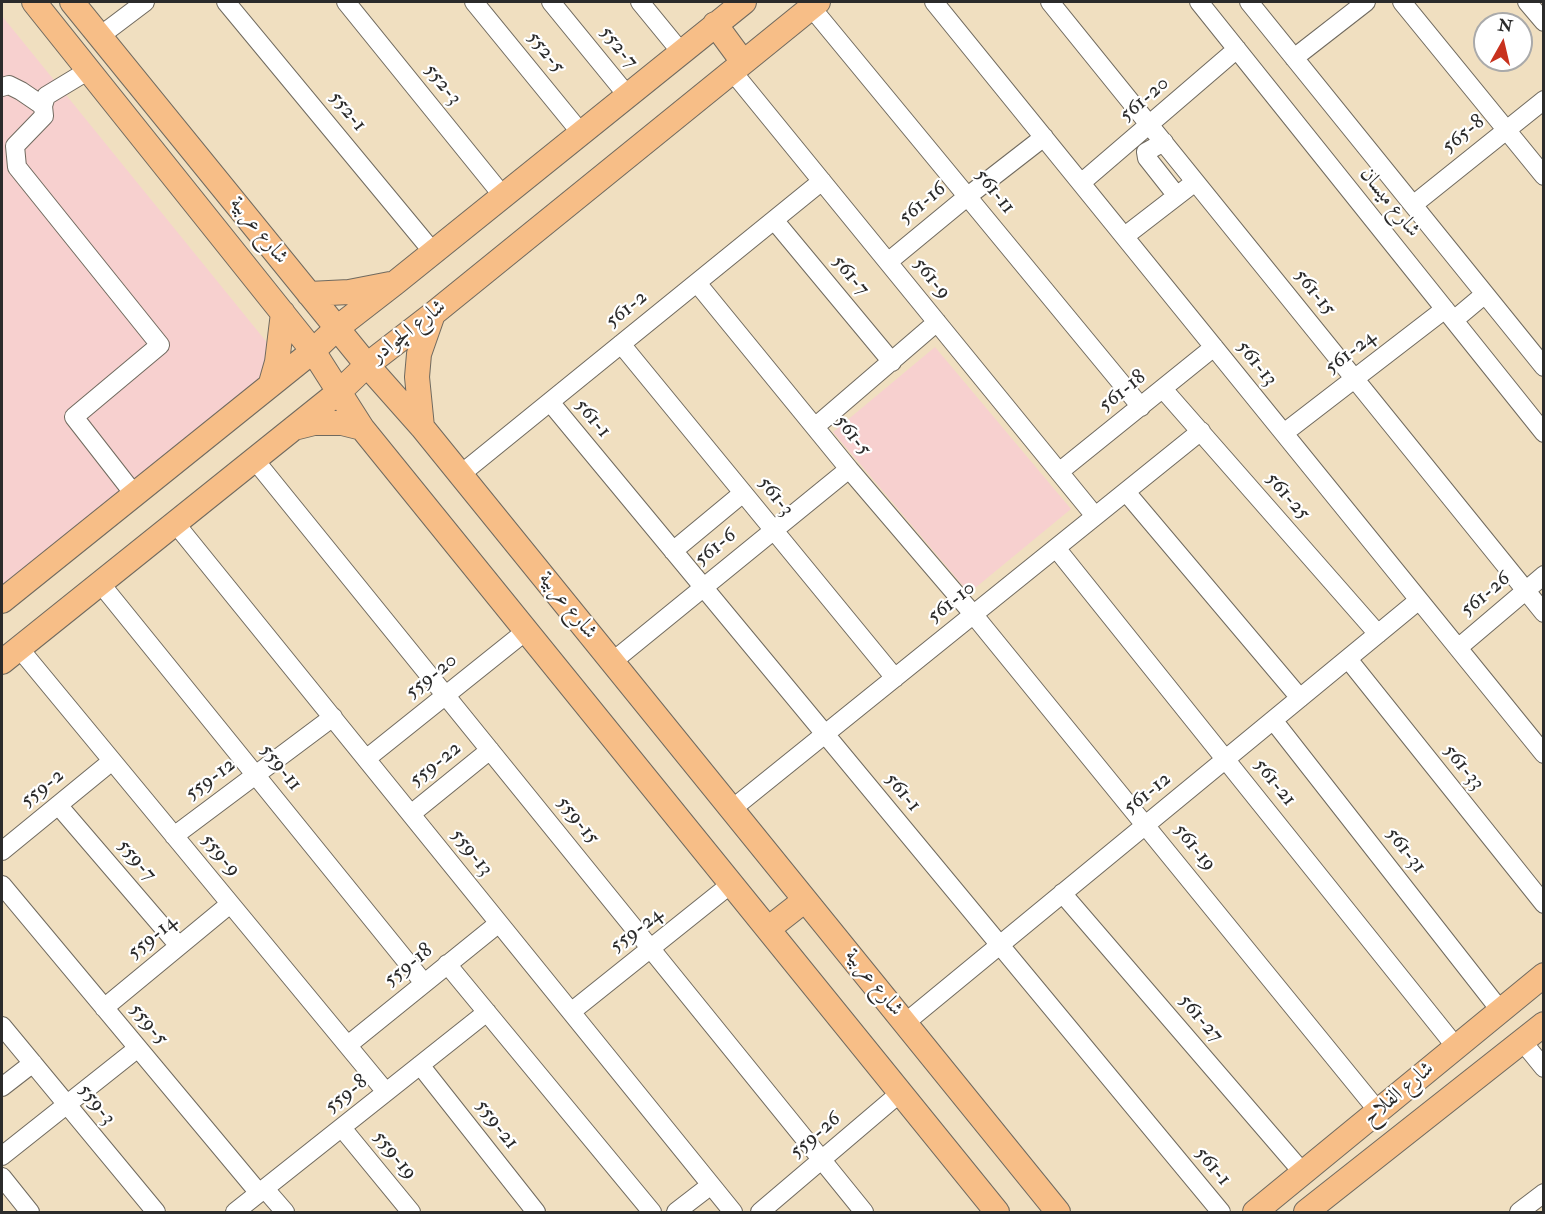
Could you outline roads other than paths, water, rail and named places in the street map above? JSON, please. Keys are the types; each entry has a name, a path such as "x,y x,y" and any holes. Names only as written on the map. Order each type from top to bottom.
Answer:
{"main road":[{"name":"شارع عربية","path":"34,2 313,351 362,428 997,1212"},
{"name":"شارع عربية","path":"72,2 367,365 461,474 1059,1212"},
{"path":"2,601 313,351 337,328 744,2"},
{"name":"شارع الچوادر","path":"10,655 340,391 367,365 814,4"},
{"path":"715,24 738,66"},
{"path":"309,294 349,292 395,283"},
{"path":"271,383 277,362 283,313"},
{"path":"422,427 417,377 419,354 433,314"},
{"path":"292,428 314,423 342,423 362,428"},
{"path":"768,929 805,900"},
{"name":"شارع الفلاح","path":"1255,1212 1544,975"},
{"name":"شارع الفلاح","path":"1306,1212 1544,1024"}],"street":[{"path":"100,36 145,2"},
{"name":"552-1","path":"226,2 433,252"},
{"name":"552-3","path":"346,2 503,196"},
{"name":"552-5","path":"474,2 581,133"},
{"name":"552-7","path":"551,2 627,96"},
{"path":"640,2 681,52"},
{"name":"561-13","path":"934,2 1544,754"},
{"name":"561-15","path":"1050,2 1544,613"},
{"name":"شارع ميسان","path":"1199,2 1544,433"},
{"name":"شارع ميسان","path":"1249,2 1544,367"},
{"path":"1294,58 1366,2"},
{"path":"1402,2 1544,176"},
{"path":"1527,2 1544,22"},
{"name":"561-11","path":"814,4 1141,406"},
{"name":"561-20","path":"1081,183 1237,49"},
{"name":"561-9","path":"738,66 822,181 1095,516"},
{"path":"89,70 46,96 43,106 44,116 15,146 17,167 160,345 74,417 134,494"},
{"path":"2,87 9,85 43,106"},
{"name":"565-8","path":"1413,205 1544,100"},
{"name":"561-16","path":"888,262 1044,137"},
{"path":"1164,142 1146,152 1147,158 1177,196"},
{"name":"561-2","path":"461,474 822,181"},
{"path":"1125,236 1195,182"},
{"name":"561-7","path":"774,220 892,362"},
{"name":"561-5","path":"697,283 849,469 974,615"},
{"name":"561-24","path":"1284,433 1354,379 1449,315 1485,294"},
{"path":"816,426 937,322"},
{"name":"561-3","path":"621,344 894,678"},
{"name":"561-18","path":"1059,472 1214,347"},
{"name":"561-25","path":"1162,389 1378,634"},
{"name":"561-1","path":"550,402 1221,1212"},
{"name":"561-10","path":"732,809 1201,431"},
{"name":"559-15","path":"254,459 864,1212"},
{"name":"561-6","path":"612,662 849,469"},
{"path":"1126,492 1300,698"},
{"path":"673,550 744,494"},
{"name":"559-13","path":"175,523 733,1212"},
{"name":"561-21","path":"1056,548 1456,1047"},
{"name":"561-26","path":"1458,648 1544,575"},
{"name":"559-11","path":"100,583 424,983"},
{"name":"561-12","path":"905,1023 1419,600"},
{"name":"561-19","path":"974,615 1378,1111"},
{"name":"559-20","path":"366,759 526,631"},
{"name":"559-9","path":"10,655 112,761 386,1092"},
{"name":"561-33","path":"1347,659 1544,904"},
{"name":"559-12","path":"174,836 333,717"},
{"name":"561-31","path":"1273,720 1500,1010"},
{"name":"559-22","path":"411,814 489,750"},
{"name":"559-2","path":"2,852 112,761"},
{"name":"559-7","path":"58,805 179,946"},
{"name":"559-24","path":"571,1012 731,884"},
{"name":"559-5","path":"2,885 138,1048 262,1191 285,1212"},
{"name":"561-27","path":"1062,893 1304,1174"},
{"name":"559-14","path":"104,1008 230,904"},
{"name":"559-18","path":"348,1045 499,923"},
{"path":"447,964 652,1212"},
{"name":"559-8","path":"235,1212 487,1012"},
{"name":"559-3","path":"2,1026 156,1212"},
{"path":"1522,1041 1544,1068"},
{"path":"2,1155 138,1048"},
{"path":"2,1087 33,1064"},
{"name":"559-21","path":"420,1065 536,1212"},
{"name":"559-26","path":"760,1212 900,1093"},
{"name":"559-19","path":"342,1128 411,1212"},
{"path":"2,1177 30,1212"},
{"path":"676,1212 711,1185"},
{"path":"1519,1212 1544,1193"}]}
